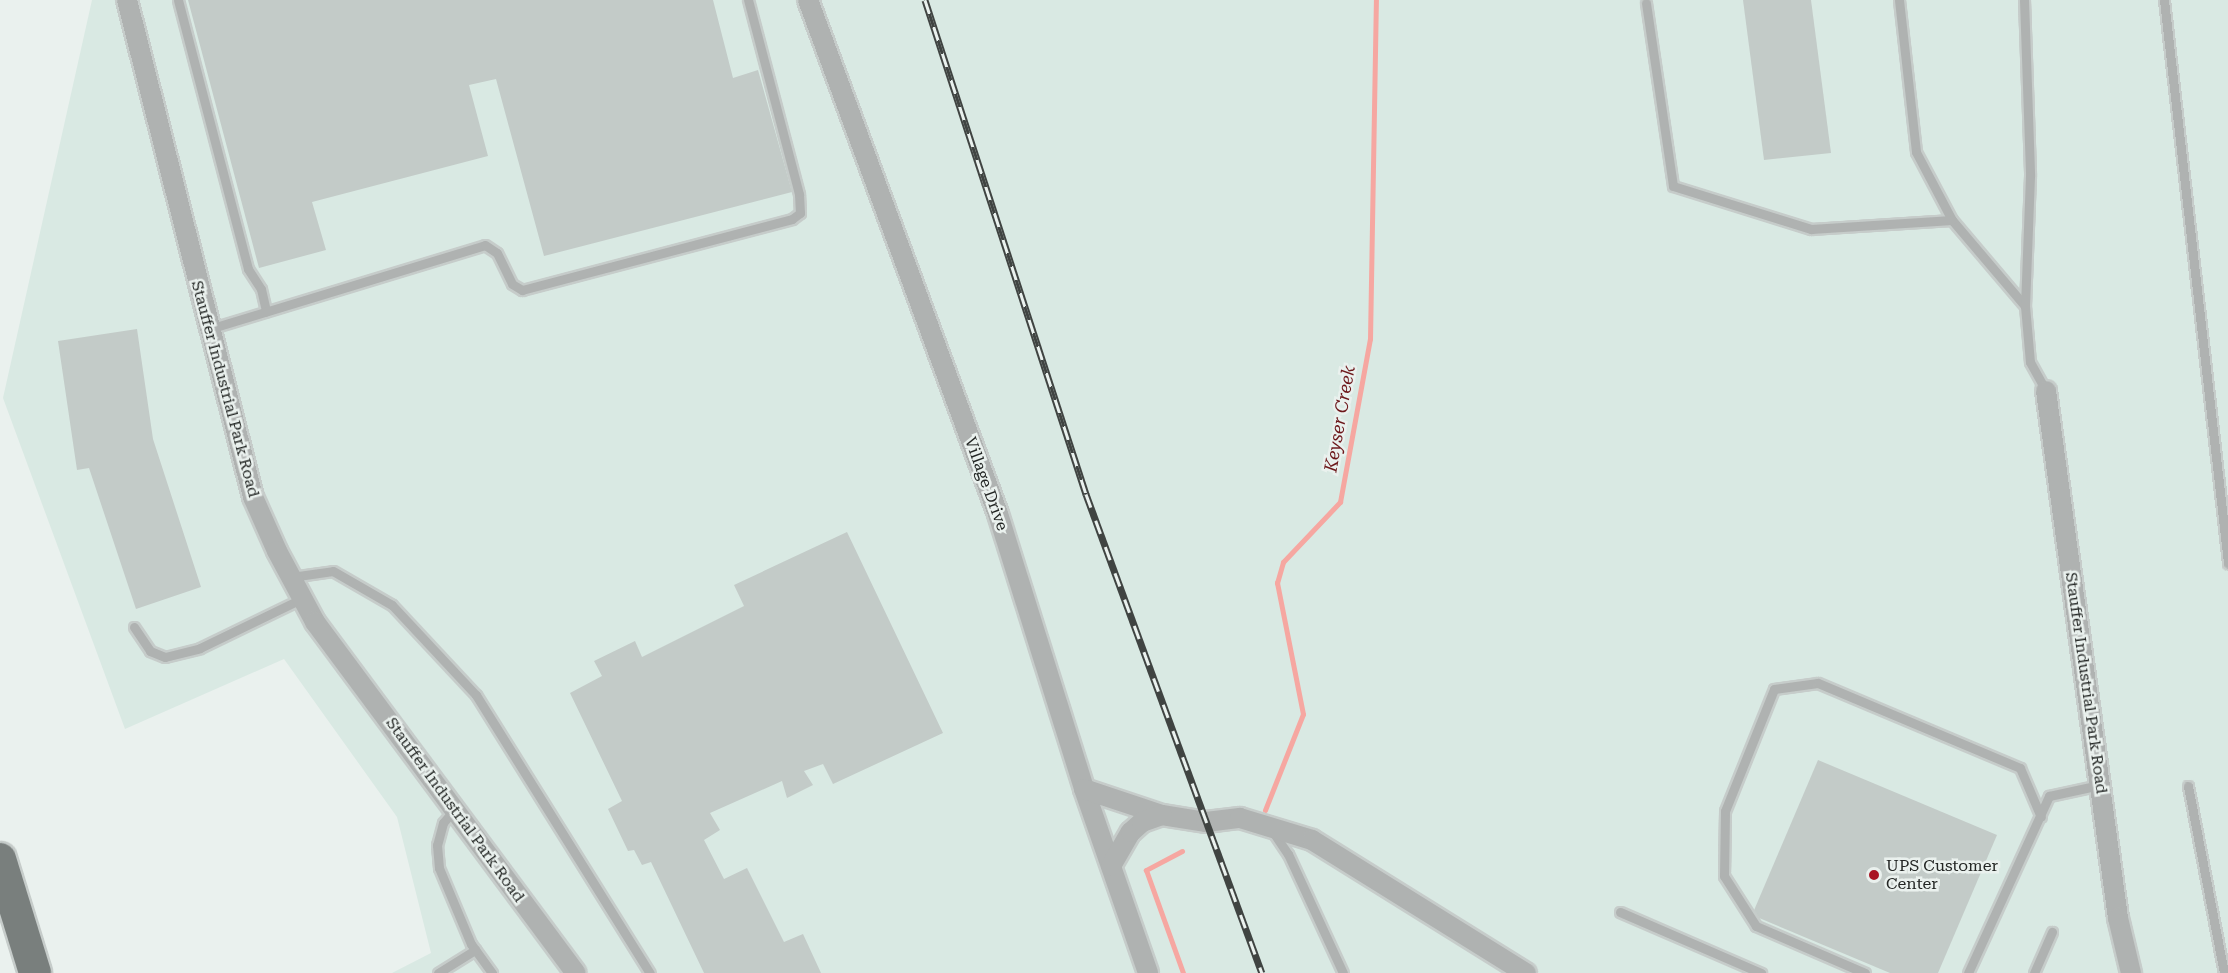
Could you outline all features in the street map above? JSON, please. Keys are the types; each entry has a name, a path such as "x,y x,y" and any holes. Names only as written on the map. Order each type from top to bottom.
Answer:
{"main road":[{"path":"0,859 35,973"}],"street":[{"name":"Stauffer Industrial Park Road","path":"127,0 253,497 315,622 576,973"},
{"name":"Village Drive","path":"808,0 998,514 1084,789 1148,973"},
{"name":"Stauffer Industrial Park Road","path":"2046,391 2118,918 2132,973"},
{"path":"1084,789 1162,815 1206,822 1240,818 1312,840 1526,973"},
{"path":"1111,866 1131,832 1142,822 1162,815"}],"lane":[{"path":"178,0 248,269 261,289 266,311"},
{"path":"209,329 485,245 497,253 512,284 522,290 792,219 800,213 800,194 748,0"},
{"path":"1899,0 1916,152 1952,220 2025,306"},
{"path":"2024,0 2030,176 2025,306 2030,362 2046,391"},
{"path":"2164,0 2228,563"},
{"path":"1646,3 1673,186 1810,229 1952,220"},
{"path":"291,577 333,571 392,605 476,695 650,973"},
{"path":"134,627 150,651 165,657 200,648 303,598"},
{"path":"1865,973 1756,926 1724,876 1725,811 1774,689 1818,683 2020,768 2041,817"},
{"path":"1968,973 2049,796 2100,785"},
{"path":"2188,786 2224,973"},
{"path":"454,809 443,823 437,845 439,868 475,950 492,973"},
{"path":"1270,827 1288,854 1343,973"},
{"path":"1620,912 1761,973"},
{"path":"2034,973 2052,932"},
{"path":"438,973 475,950"}],"shaded area":[{"path":"92,0 2228,0 2228,973 392,973 431,953 397,817 284,659 125,729 3,398"}],"building":[{"path":"188,0 713,0 733,78 758,70 792,192 544,256 496,79 469,85 488,156 312,202 326,250 259,268"},
{"path":"1743,0 1811,0 1831,153 1764,160"},
{"path":"137,329 153,439 201,587 136,609 89,468 77,470 58,341"},
{"path":"847,532 943,733 833,784 823,764 804,771 813,785 787,798 782,781 710,813 720,830 704,840 724,879 747,868 784,942 803,934 821,973 704,973 651,862 642,865 634,850 628,851 608,809 622,801 570,693 602,676 594,661 635,641 642,657 744,606 734,585"},
{"name":"UPS Customer Center","path":"1818,760 1997,835 1938,973 1890,973 1752,915"}],"waterway":[{"name":"Keyser Creek","path":"1265,810 1303,714 1277,583 1283,562 1340,502 1370,339 1376,0"},
{"name":"Keyser Creek","path":"1182,851 1146,870 1183,973"}],"railway":[{"path":"925,0 1086,494 1262,973"}],"place":[{"name":"UPS Customer Center","path":"1874,875"}]}
